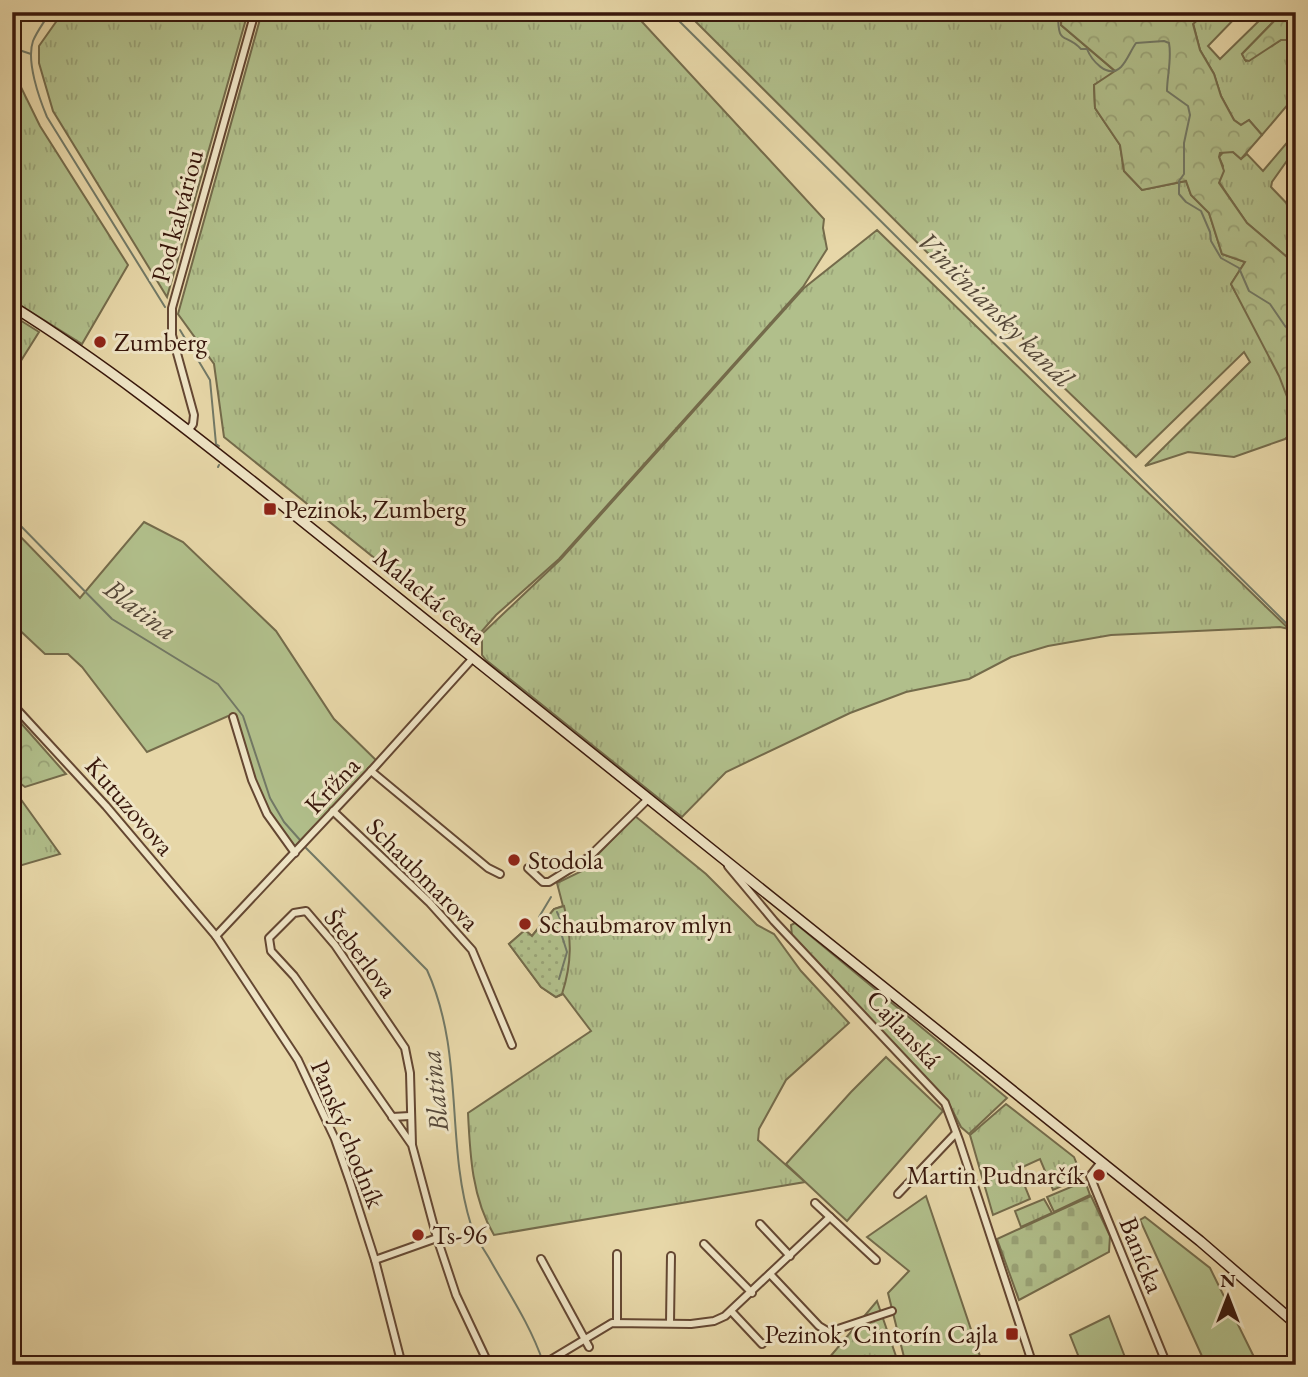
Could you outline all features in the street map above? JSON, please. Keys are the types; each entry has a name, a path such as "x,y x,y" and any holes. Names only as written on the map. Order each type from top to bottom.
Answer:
{"main road":[{"name":"Malacká cesta","path":"12,306 100,364 224,458 648,799"},
{"path":"648,799 1246,1279 1296,1324"}],"street":[{"name":"Pod kalváriou","path":"188,431 193,424 194,415 172,335 173,308 255,12"},
{"name":"Krížna","path":"216,936 473,658"},
{"name":"Kutuzovova","path":"12,704 106,806 216,936"},
{"path":"233,717 252,779 267,814 295,852"},
{"path":"371,771 488,868 500,874"},
{"path":"528,868 549,883 590,858 648,799"},
{"name":"Schaubmarova","path":"333,811 429,902 472,950 512,1045"},
{"name":"Cajlanská","path":"725,862 774,921 945,1103 1033,1365"},
{"path":"774,921 784,909"},
{"name":"Šteberlova","path":"412,1145 294,976 271,951 269,938 293,913 306,911 335,945 405,1048 410,1073 412,1145 437,1238 456,1294 489,1365"},
{"name":"Panský chodník","path":"216,936 282,1034 311,1086 335,1139 375,1260 402,1365"},
{"path":"392,1117 410,1116"},
{"path":"898,1194 956,1133"},
{"name":"Banícka","path":"1101,1162 1090,1176 1167,1365"},
{"path":"815,1203 876,1260"},
{"path":"542,1365 587,1343 617,1323 702,1323 714,1321 732,1312 830,1217"},
{"path":"760,1224 790,1256"},
{"path":"375,1260 437,1238"},
{"path":"704,1244 751,1293"},
{"path":"617,1254 617,1323"},
{"path":"670,1323 671,1256"},
{"path":"541,1259 587,1343"},
{"path":"770,1274 819,1326 829,1332 892,1311"},
{"path":"732,1312 762,1344"}],"green space":[{"path":"63,12 248,12 167,297 53,111 39,63 39,46"},
{"path":"262,12 633,12 824,219 827,249 803,287 559,559 496,615 475,639 224,437 214,364 178,314"},
{"path":"686,12 1062,12 1061,25 1116,72 1094,85 1095,108 1120,145 1124,171 1142,190 1186,181 1191,195 1209,213 1222,254 1245,262 1231,284 1280,377 1294,414 1296,429 1285,439 1234,457 1188,452 1145,466 1250,362 1244,352 1136,457 1031,356 1021,334 1013,335 1007,332"},
{"path":"1062,12 1207,12 1193,24 1200,50 1214,74 1221,96 1234,120 1241,125 1249,120 1262,135 1241,159 1233,152 1220,153 1224,171 1219,183 1247,223 1296,262 1296,420 1279,376 1231,284 1245,262 1222,254 1209,213 1191,195 1186,181 1142,190 1124,171 1120,145 1095,108 1094,85 1115,71 1061,25"},
{"path":"1207,12 1241,12 1208,46 1220,59 1268,12 1283,12 1242,54 1246,61 1281,40 1296,40 1296,95 1262,135 1249,120 1241,125 1234,120 1221,96 1214,74 1200,50 1193,23"},
{"path":"1283,12 1296,12 1296,40 1281,40 1249,61 1245,60 1242,54"},
{"path":"12,75 16,77 40,126 128,265 82,344 12,300"},
{"path":"1296,132 1296,148 1271,187 1296,213 1295,264 1247,223 1219,182 1223,166 1219,157 1224,151 1233,152 1241,159 1247,154 1263,171"},
{"path":"877,230 1289,629 1280,627 1111,635 1048,646 1011,657 969,679 906,692 850,713 726,772 682,817 486,660 482,655 482,634 561,559 804,288"},
{"path":"12,315 39,332 12,375"},
{"path":"144,522 183,542 276,631 334,719 381,765 295,853 267,814 233,717 228,716 147,752 82,667 68,654 45,654 12,623 12,538 15,531 80,598"},
{"path":"12,713 66,774 25,787 12,777"},
{"path":"12,787 60,854 12,868"},
{"path":"635,816 706,874 757,925 774,934 801,971 849,1023 786,1080 759,1129 758,1140 805,1182 494,1235 477,1191 471,1160 468,1113 591,1031 563,994 556,997 541,987 509,944 525,930 532,936 554,909 563,906 557,883 582,871"},
{"path":"564,906 570,940 569,961 562,994 556,997 541,987 509,944 525,930 532,936 554,909"},
{"path":"795,923 1007,1098 969,1134 961,1127 947,1100 792,936 791,925"},
{"path":"886,1057 943,1111 847,1221 786,1164"},
{"path":"1006,1104 1074,1157 1082,1177 1053,1190 1040,1159 1018,1169 1030,1199 993,1215 970,1135"},
{"path":"1085,1181 1090,1195 1054,1212 1047,1197"},
{"path":"926,1196 983,1365 906,1365 888,1293 909,1271 867,1237"},
{"path":"1091,1196 1110,1236 1109,1252 1019,1300 997,1239"},
{"path":"1044,1199 1052,1213 1021,1227 1015,1211"},
{"path":"1145,1217 1210,1268 1258,1365 1206,1365 1140,1220"},
{"path":"877,1301 899,1365 823,1365"},
{"path":"1109,1316 1128,1365 1082,1365 1070,1335"}],"waterway":[{"path":"50,12 31,49 34,79 47,117 165,307"},
{"name":"Viničniansky kanál","path":"670,12 1296,633"},
{"path":"1058,12 1061,35 1081,49 1087,49 1096,63 1105,70 1121,67 1136,43 1169,43 1167,91 1188,106 1190,115 1184,143 1184,174 1179,181 1179,194 1201,211 1211,241 1221,258 1239,268 1249,291 1270,304 1285,326 1296,336"},
{"path":"19,50 31,54"},
{"path":"180,330 210,380 216,444 219,446"},
{"name":"Blatina","path":"12,517 112,619 218,684 243,716 270,798 284,822 300,840"},
{"name":"Blatina","path":"306,848 427,970 439,1002 446,1034 458,1162 471,1225 525,1321 543,1362"},
{"path":"539,917 551,897"},
{"path":"557,912 562,923 561,933 567,952 559,979"}],"place":[{"name":"Zumberg","path":"100,342"},
{"name":"Pezinok, Zumberg","path":"270,509"},
{"name":"Stodola","path":"514,860"},
{"name":"Schaubmarov mlyn","path":"525,924"},
{"name":"Martin Pudnarčík","path":"1099,1175"},
{"name":"Ts-96","path":"418,1235"},
{"name":"Pezinok, Cintorín Cajla","path":"1012,1334"}]}
